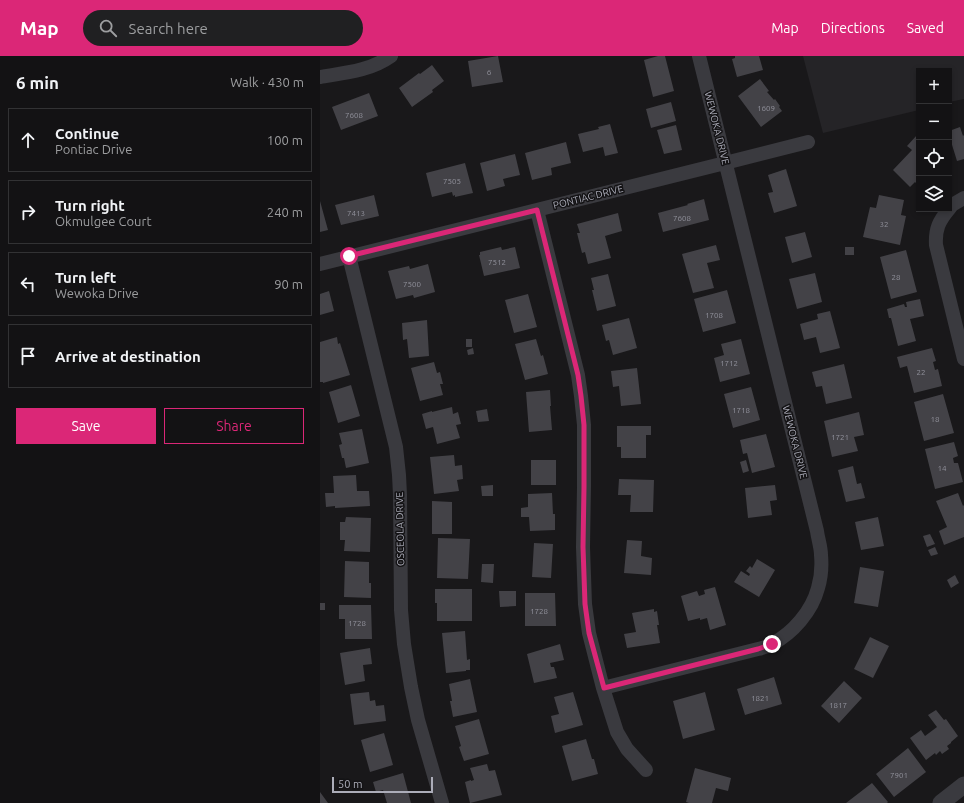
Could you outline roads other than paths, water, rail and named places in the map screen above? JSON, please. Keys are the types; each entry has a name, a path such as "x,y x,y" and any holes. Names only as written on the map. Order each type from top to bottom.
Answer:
{"street":[{"path":"320,77 371,67 391,56"},
{"name":"WEWOKA DRIVE","path":"604,688 758,649 772,644 796,626 812,603 818,588 821,553 817,531 699,56"},
{"name":"PONTIAC DRIVE","path":"320,264 808,142"},
{"path":"952,206 964,198"},
{"path":"537,210 578,375 581,396 584,425 583,547 585,604 589,633 617,732 627,749 646,770"},
{"path":"947,212 941,219 937,230 936,245 964,359"},
{"name":"OSCEOLA DRIVE","path":"349,256 396,447 400,495 401,610 404,644 418,720 442,803"},
{"path":"941,803 964,785"}]}
